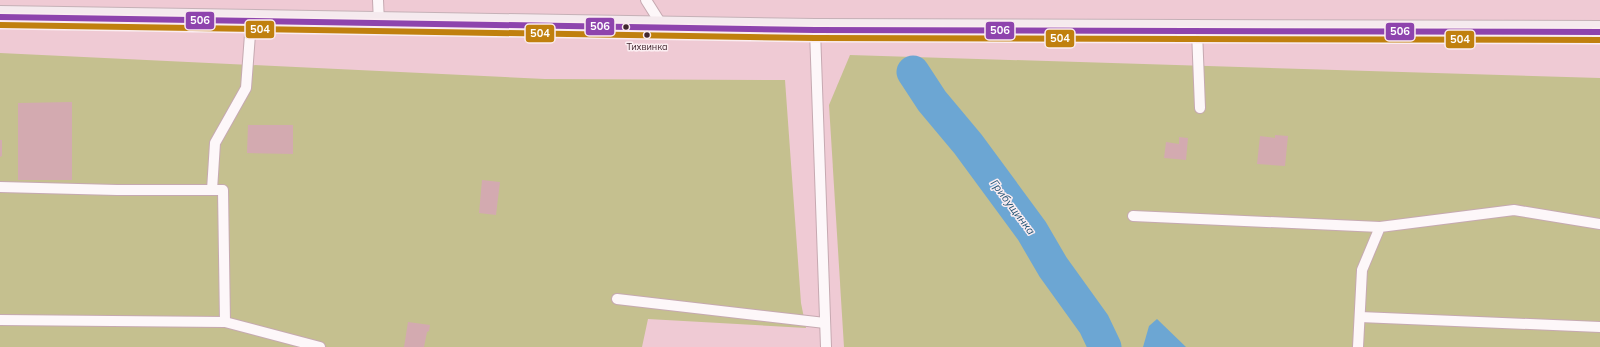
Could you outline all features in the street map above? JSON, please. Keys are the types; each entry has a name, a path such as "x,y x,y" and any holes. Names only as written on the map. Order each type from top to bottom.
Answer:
{"main road":[{"path":"0,17 815,30 1600,32"}],"lane":[{"path":"378,0 379,23"},
{"path":"646,0 663,27"},
{"path":"212,190 215,143 246,88 251,21"},
{"path":"815,30 826,347"},
{"path":"1197,31 1200,108"},
{"path":"0,187 117,190 223,190 225,322"},
{"path":"1133,216 1380,227 1514,210 1600,224"},
{"path":"1358,347 1362,270 1380,227"},
{"path":"617,299 825,323"},
{"path":"1360,317 1600,327"},
{"path":"0,320 225,322 320,347"}],"shaded area":[{"path":"0,53 545,79 785,80 801,303 806,328 648,319 642,347 0,347"},
{"path":"850,55 1600,78 1600,347 844,347 829,105"}],"water":[{"path":"1157,319 1186,347 1143,347 1149,326"}],"building":[{"path":"72,102 72,180 18,180 18,103"},
{"path":"248,125 293,125 293,154 247,153"},
{"path":"1275,135 1288,136 1285,166 1257,164 1260,136 1275,138"},
{"path":"1179,137 1188,138 1186,160 1164,158 1166,142 1179,144"},
{"path":"0,140 2,140 2,156 0,157"},
{"path":"482,180 500,182 496,215 479,213"},
{"path":"408,322 430,325 424,347 404,347"}],"waterway":[{"name":"Грибущинка","path":"913,72 932,101 968,144 1032,231 1053,267 1094,324 1105,347"}],"transit line":[{"name":"506","path":"0,17 815,30 1600,32"},
{"name":"504","path":"0,25 815,38 1600,40"}],"place":[{"name":"Тихвинка","path":"647,35"}]}
